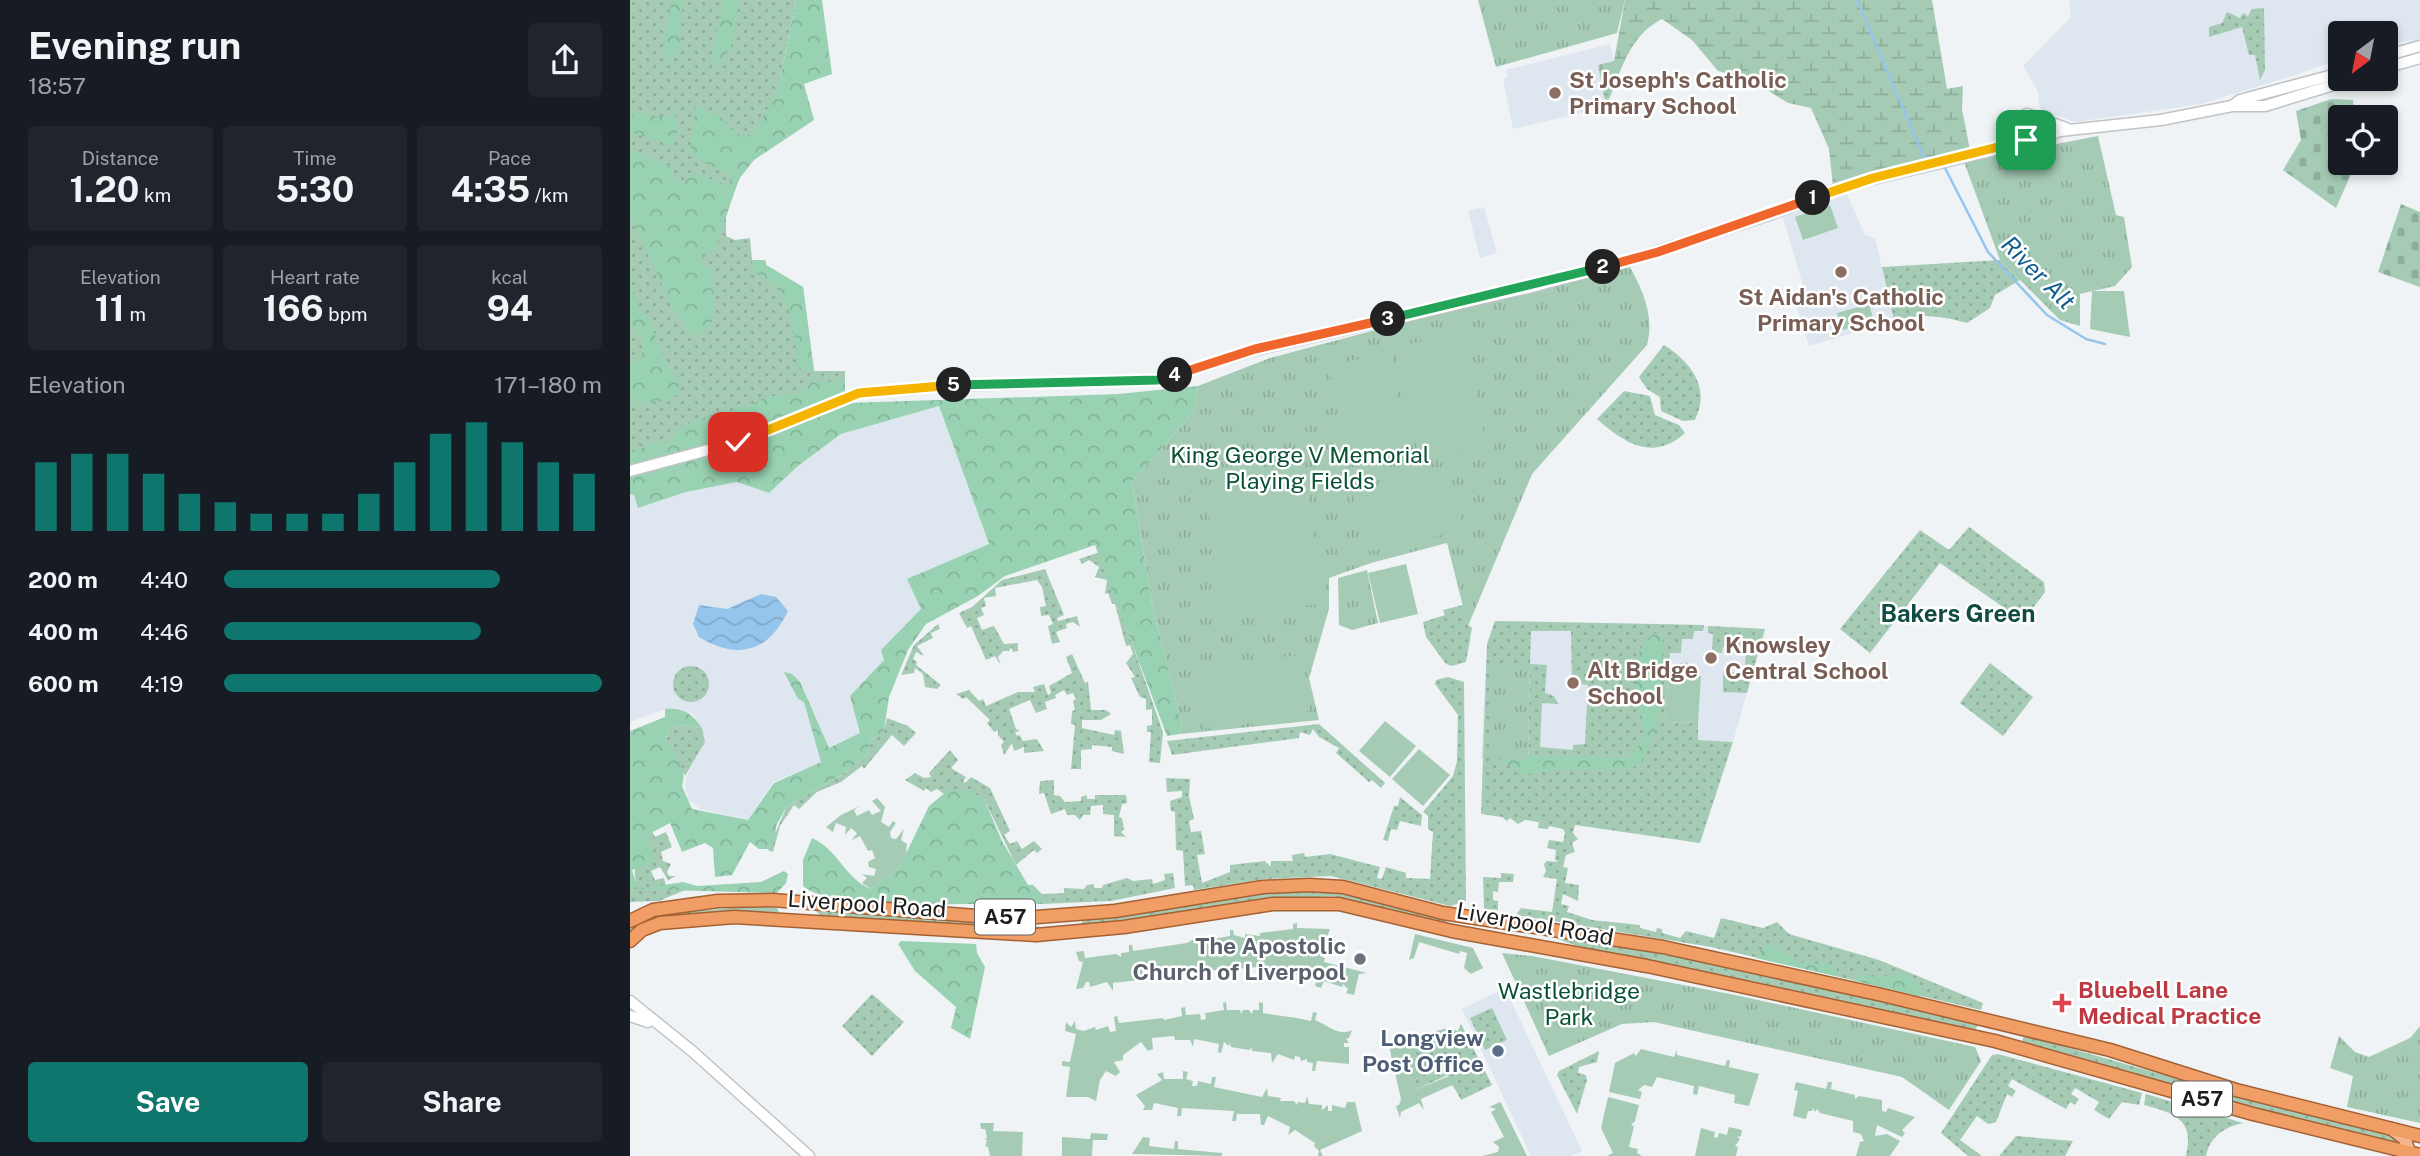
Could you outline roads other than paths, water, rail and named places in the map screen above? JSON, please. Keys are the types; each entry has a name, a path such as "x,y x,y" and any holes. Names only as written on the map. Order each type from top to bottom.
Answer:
{"highway":[{"name":"Liverpool Road","path":"630,921 653,910 718,901 772,900 976,916 1037,917 1115,911 1263,887 1343,887 1451,914 1663,947 1882,995 2110,1051 2236,1090 2420,1136"},
{"name":"Liverpool Road","path":"630,941 642,930 660,923 734,917 1036,935 1124,927 1273,904 1339,904 1452,931 1647,966 1995,1041 2253,1114 2412,1155"}],"main road":[{"path":"2398,52 2420,46"},
{"path":"2398,64 2420,58"},
{"path":"2232,107 2240,100 2328,76"},
{"path":"630,471 738,442 859,393 946,386 1158,380 1255,349 1532,287 1634,259 1769,215 1844,186 2060,131 2232,107 2265,106 2328,87"},
{"path":"2001,147 2023,116 2031,114 2080,130"},
{"path":"2039,117 2043,125 2039,138"},
{"path":"2016,127 2019,135 2026,140"},
{"path":"630,1001 692,1051 809,1156"},
{"path":"630,1016 658,1025"},
{"path":"2388,1127 2405,1139 2412,1155"},
{"path":"2412,1155 2420,1143"}],"water":[{"path":"761,594 776,597 788,611 771,636 761,644 739,650 726,649 699,637 693,624 699,605 727,609"}],"waterway":[{"name":"River Alt","path":"1857,0 1924,157"},
{"name":"River Alt","path":"1945,168 1988,252 2047,315 2086,339 2105,344"}],"place":[{"name":"St Joseph's Catholic Primary School","path":"1555,93"},
{"name":"St Aidan's Catholic Primary School","path":"1841,272"},
{"name":"Knowsley Central School","path":"1711,658"},
{"name":"Alt Bridge School","path":"1573,683"},
{"name":"The Apostolic Church of Liverpool","path":"1360,959"},
{"name":"Bluebell Lane Medical Practice","path":"2062,1003"},
{"name":"Longview Post Office","path":"1498,1051"}],"district":[{"name":"Bakers Green","path":"1958,614"}],"park label":[{"name":"King George V Memorial Playing Fields","path":"1300,468"},
{"name":"Wastlebridge Park","path":"1569,1004"}]}
